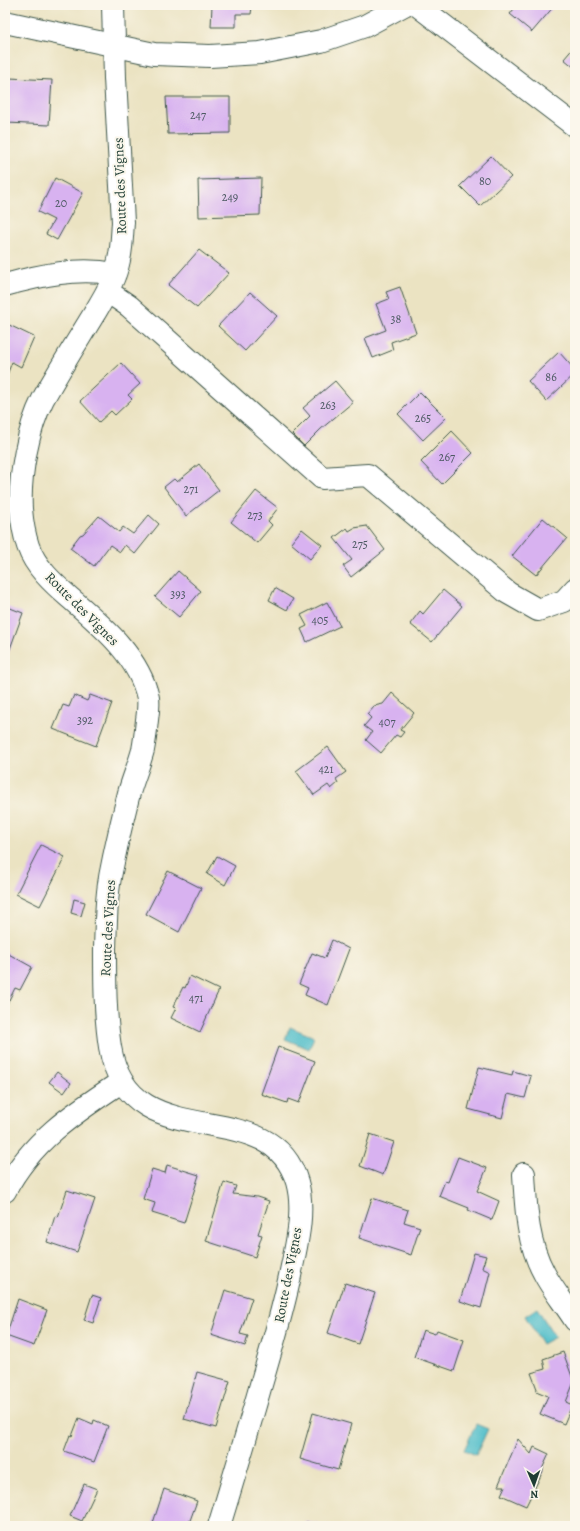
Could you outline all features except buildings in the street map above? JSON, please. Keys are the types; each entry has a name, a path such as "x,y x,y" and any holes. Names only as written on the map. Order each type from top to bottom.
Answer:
{"street":[{"name":"Route des Vignes","path":"113,5 123,222 119,261 111,283 43,400 32,424 21,482 21,506 23,524 29,548 41,568 55,585 112,636 130,658 142,681 149,701 143,748 129,794 111,870 106,904 105,972 108,1036 114,1065 121,1082 130,1093 142,1103 156,1110 188,1120 252,1134 263,1138 278,1150 289,1164 296,1177 299,1191 300,1204 297,1244 277,1332 220,1526"},
{"path":"5,22 154,54 210,56 260,53 300,46 340,35 365,26 404,5"},
{"path":"417,5 575,126"},
{"path":"5,284 62,273 94,271 111,283 129,306 322,478 368,475 508,593 538,610 564,601 575,589"},
{"path":"5,1191 19,1166 42,1140 66,1119 121,1082"},
{"path":"524,1174 527,1216 530,1236 536,1255 544,1274 575,1320"}],"water":[{"path":"290,1027 314,1037 309,1049 285,1039"},
{"path":"537,1308 555,1337 542,1344 525,1316"},
{"path":"476,1424 488,1429 476,1455 464,1450"}]}
